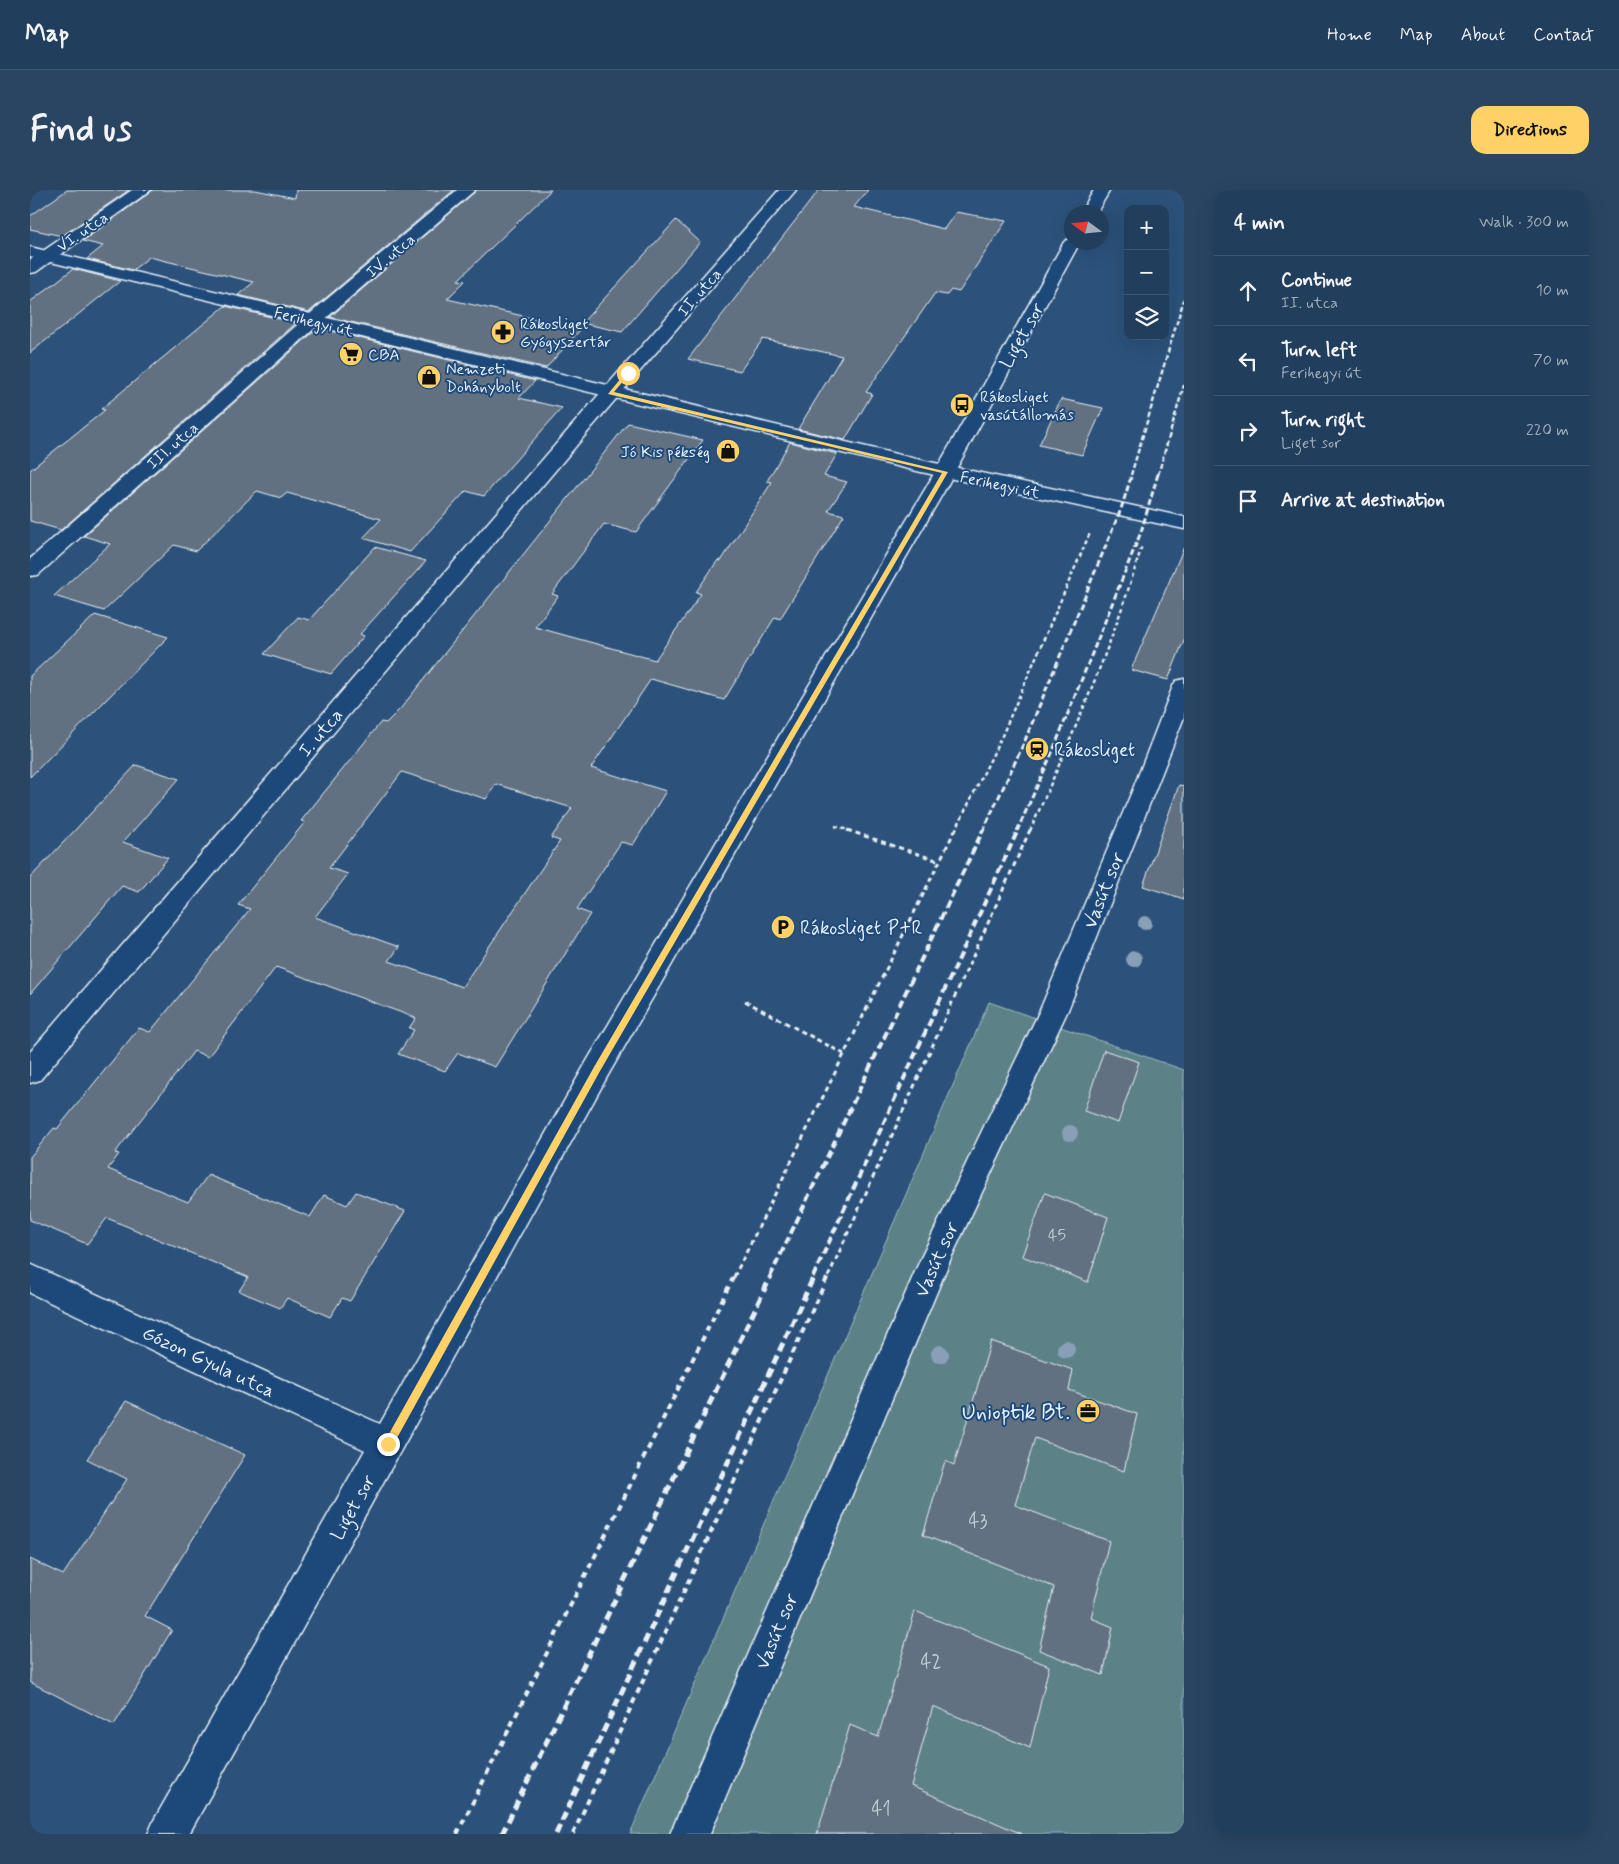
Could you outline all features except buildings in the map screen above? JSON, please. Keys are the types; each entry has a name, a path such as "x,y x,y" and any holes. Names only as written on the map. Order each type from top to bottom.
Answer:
{"street":[{"name":"VI. utca","path":"30,268 38,254 143,190"},
{"name":"IV. utca","path":"313,321 467,190"},
{"name":"II. utca","path":"610,393 788,190"},
{"path":"1093,205 1102,190"},
{"name":"Liget sor","path":"168,1834 597,1069 945,472 1068,250"},
{"name":"Ferihegyi út","path":"38,254 945,472 1184,523"},
{"name":"III. utca","path":"30,570 313,321"},
{"name":"I. utca","path":"30,1072 610,393"},
{"name":"Vasút sor","path":"690,1834 936,1258 968,1186 1054,1010 1184,686"},
{"name":"Gózon Gyula utca","path":"30,1278 388,1444"}],"path":[{"path":"457,1834 1000,738 1091,529"},
{"path":"574,1834 971,963 1063,756 1130,586 1143,542"},
{"path":"835,826 940,861"},
{"path":"745,1001 844,1054"}],"green space":[{"path":"989,1002 1184,1070 1184,1834 630,1834"}],"railway":[{"path":"1131,475 1184,299"},
{"path":"1158,475 1184,385"},
{"path":"983,831 1023,745 1121,509 1132,474"},
{"path":"1017,831 1052,753 1141,532 1158,474"},
{"path":"770,1277 983,830"},
{"path":"813,1277 1018,830"},
{"path":"502,1834 771,1276"},
{"path":"556,1834 814,1276"}],"place":[{"name":"Rákosliget Gyógyszertár","path":"503,332"},
{"name":"CBA","path":"351,354"},
{"name":"Nemzeti Dohánybolt","path":"429,377"},
{"name":"Rákosliget vasútállomás","path":"962,405"},
{"name":"Jó Kis pékség","path":"728,451"},
{"name":"Rákosliget","path":"1037,749"},
{"name":"Rákosliget P+R","path":"783,927"},
{"name":"Unioptik Bt.","path":"1088,1411"}],"route":[{"path":"388,1444 597,1069 945,472 610,393 628,373"}]}
